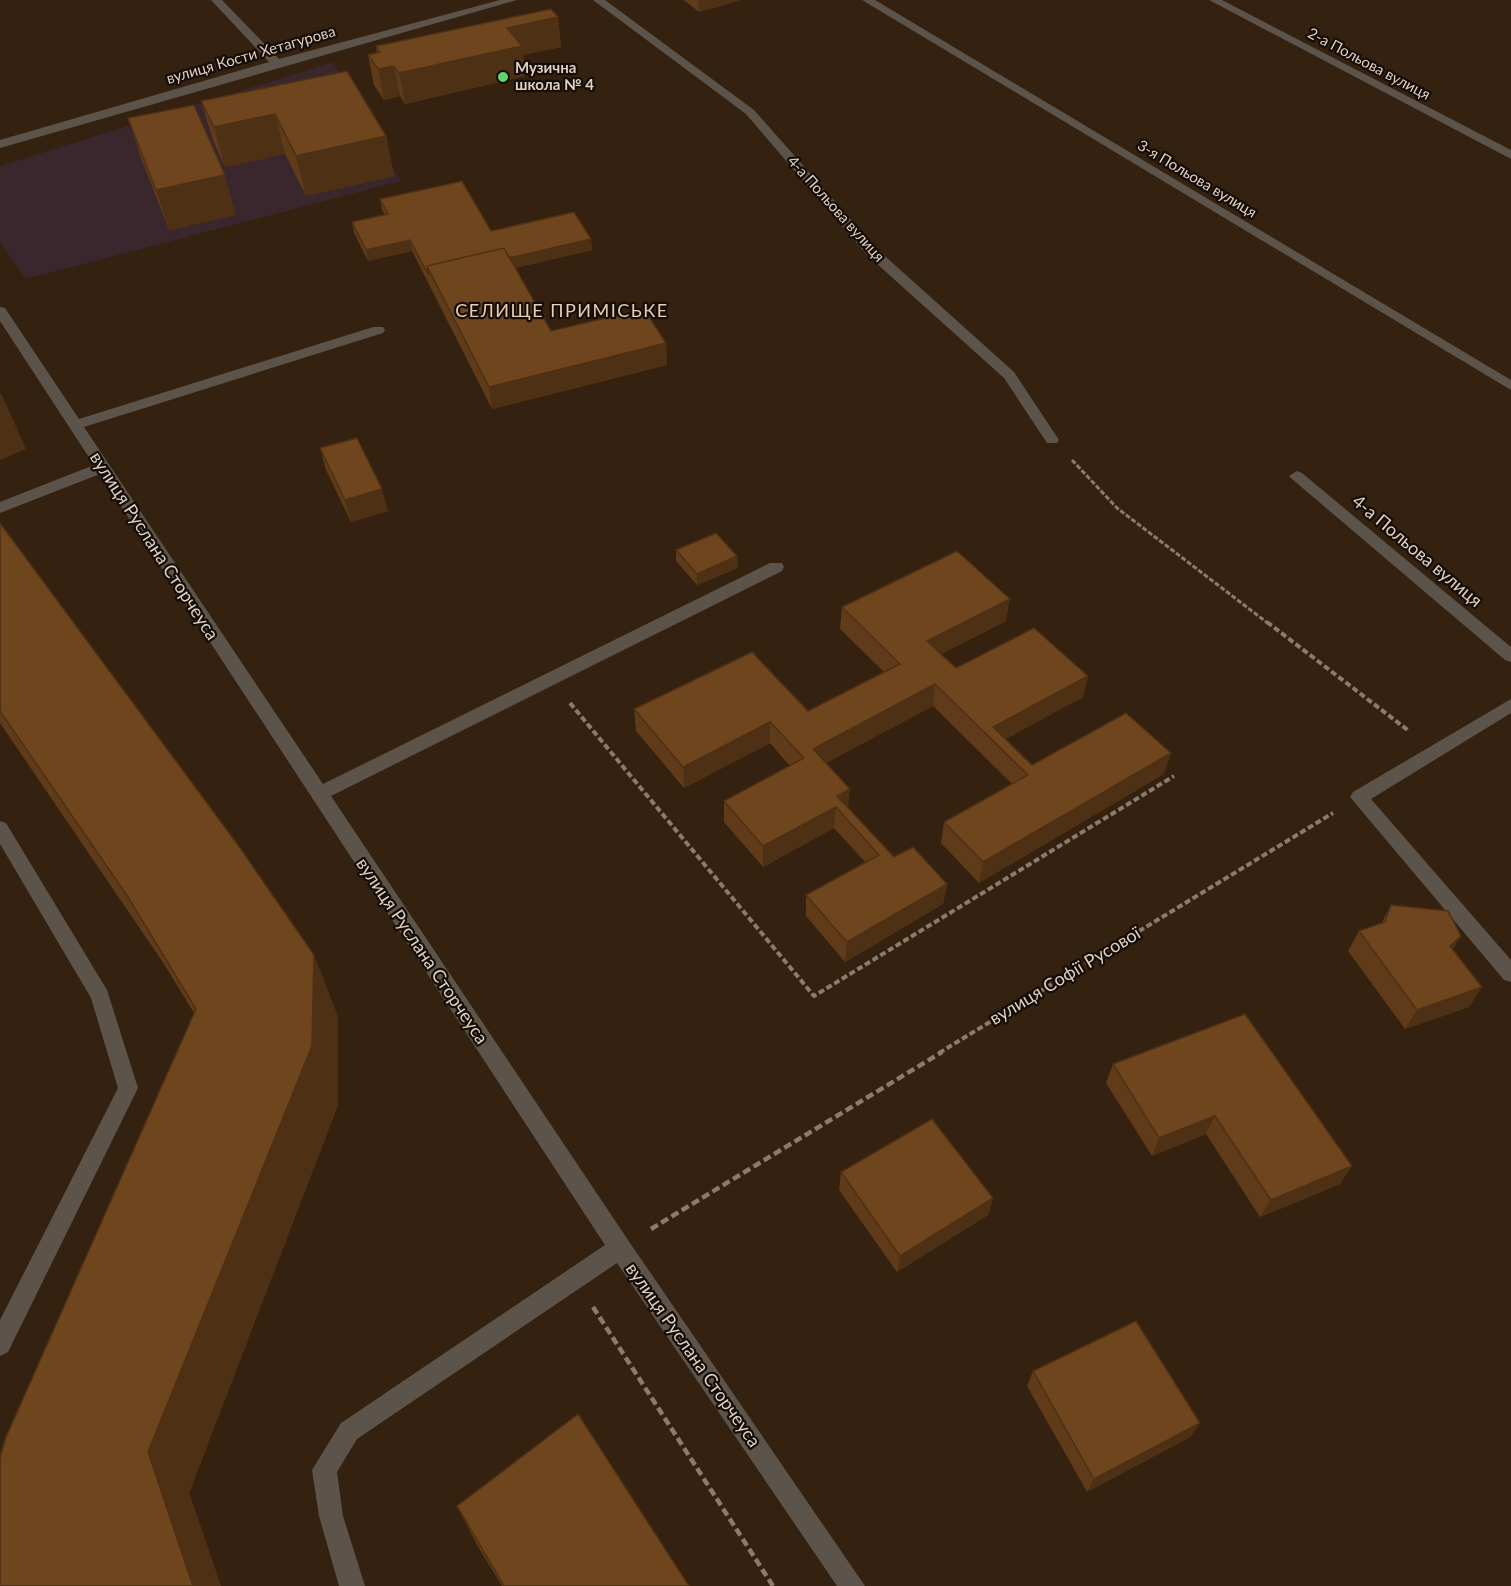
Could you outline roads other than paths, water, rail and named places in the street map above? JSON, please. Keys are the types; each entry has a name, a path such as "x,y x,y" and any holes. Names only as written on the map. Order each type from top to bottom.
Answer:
{"street":[{"path":"216,0 277,63"},
{"name":"вулиця Кости Хетагурова","path":"0,144 277,63 512,0"},
{"name":"4-а Польова вулиця","path":"598,0 750,112 871,251 1009,375 1052,440"},
{"name":"3-я Польова вулиця","path":"867,0 1511,386"},
{"name":"2-а Польова вулиця","path":"1214,0 1511,155"},
{"name":"вулиця Руслана Сторчеуса","path":"0,311 620,1248 852,1586"},
{"path":"75,425 378,330"},
{"path":"0,508 102,468"},
{"name":"4-а Польова вулиця","path":"1297,476 1511,657"},
{"path":"318,794 776,567"},
{"path":"1511,705 1359,797 1511,974"},
{"path":"0,828 100,996 128,1088 0,1344"},
{"path":"352,1586 331,1516 324,1470 349,1431 620,1248"}],"place":[{"name":"Музична школа № 4","path":"503,77"}],"district":[{"name":"СЕЛИЩЕ ПРИМІСЬКЕ","path":"562,311"}]}
